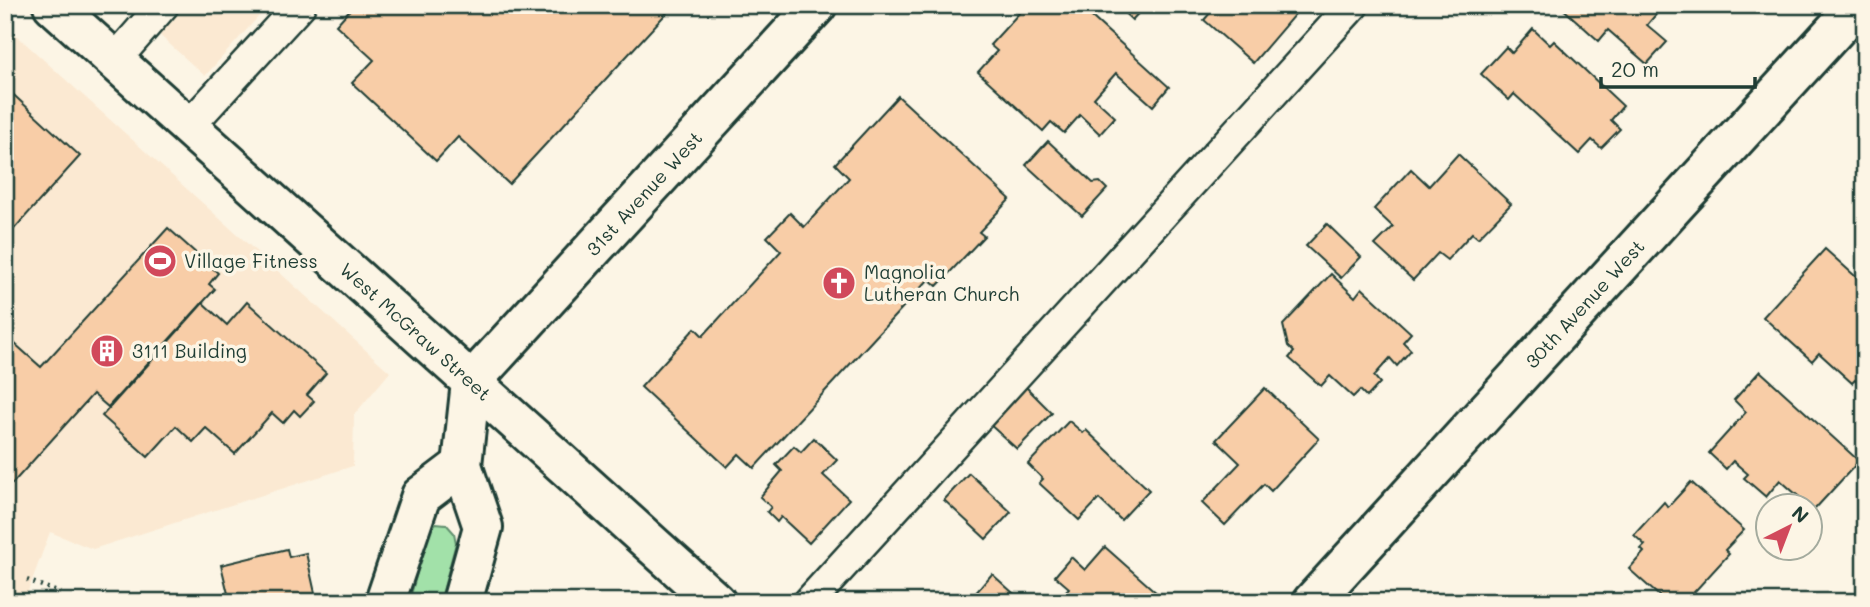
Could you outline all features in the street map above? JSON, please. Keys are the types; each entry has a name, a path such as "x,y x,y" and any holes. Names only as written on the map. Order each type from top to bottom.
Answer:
{"street":[{"name":"West McGraw Street","path":"54,5 187,128 716,602"},
{"name":"31st Avenue West","path":"471,382 817,5"},
{"name":"30th Avenue West","path":"1312,602 1858,5"},
{"path":"462,602 483,527 461,466 471,382"},
{"path":"385,602 421,496 461,466"}],"lane":[{"path":"114,61 163,5"},
{"path":"187,128 300,5"},
{"path":"809,602 1353,5"}],"path":[{"path":"27,580 60,593"}],"shaded area":[{"path":"126,5 269,5 205,76"},
{"path":"5,25 390,372 354,415 353,466 93,549 50,532 24,602 5,602"}],"green space":[{"path":"436,523 446,524 454,533 456,543 440,602 409,602 428,532"}],"building":[{"path":"354,5 674,5 509,184 458,137 436,161 352,83 374,60 336,25"},
{"path":"1015,5 1068,5 1078,14 1083,9 1169,87 1153,106 1116,73 1094,98 1115,117 1100,134 1080,115 1064,133 1051,122 1043,131 978,72 997,51 990,45 1021,11"},
{"path":"1116,5 1146,5 1132,20"},
{"path":"1217,5 1284,5 1295,14 1253,63 1204,20"},
{"path":"1664,5 1647,25 1667,42 1647,64 1608,30 1599,41 1560,6"},
{"path":"1533,29 1550,45 1554,41 1623,106 1611,120 1620,129 1601,148 1592,140 1579,154 1514,94 1509,100 1481,74 1506,47 1512,53"},
{"path":"5,87 80,156 5,239"},
{"name":"Magnolia Lutheran Church","path":"898,96 1010,199 979,232 984,236 937,286 929,279 754,468 739,454 727,467 641,387 695,328 703,336 781,251 767,237 790,213 804,227 849,178 835,164"},
{"path":"1048,141 1093,183 1100,182 1107,189 1082,216 1026,165"},
{"path":"1458,154 1511,204 1478,238 1472,233 1447,260 1438,253 1413,280 1375,245 1393,227 1374,209 1411,169 1429,186"},
{"path":"1327,224 1361,257 1341,278 1306,246"},
{"name":"3111 Building","path":"168,228 218,273 209,284 215,289 108,407 93,394 12,484 5,477 5,335 41,367"},
{"path":"1825,249 1865,285 1865,389 1855,380 1852,383 1819,353 1812,361 1763,317"},
{"path":"1331,274 1355,297 1362,288 1411,333 1403,342 1411,350 1397,366 1390,358 1374,376 1380,383 1367,397 1360,390 1353,397 1330,376 1321,386 1289,358 1294,352 1288,346 1283,325"},
{"path":"247,302 326,373 307,395 314,401 300,416 294,410 283,423 272,413 235,454 206,428 193,442 176,426 148,457 102,416 203,303 227,325"},
{"path":"1760,371 1859,461 1825,498 1825,491 1792,491 1780,480 1771,491 1759,491 1744,478 1748,474 1733,461 1726,469 1709,453 1746,412 1734,400"},
{"path":"1024,385 1052,413 1017,449 988,423"},
{"path":"1265,388 1319,439 1271,491 1264,484 1225,525 1202,503 1240,463 1216,440"},
{"path":"1069,421 1083,433 1086,430 1149,490 1121,520 1099,499 1079,520 1039,483 1043,479 1028,464"},
{"path":"814,438 837,460 823,475 849,499 809,543 781,517 777,522 767,512 771,507 760,497 782,471 776,465 794,446 801,452"},
{"path":"969,473 1011,512 986,539 944,500"},
{"path":"1691,482 1744,530 1725,550 1729,554 1685,602 1666,602 1629,569 1644,552 1641,549 1645,545 1634,535 1664,502 1668,507"},
{"path":"1105,547 1158,594 1151,602 1064,602 1059,598 1069,588 1055,576 1071,557 1085,570"},
{"path":"287,549 289,557 306,553 317,602 230,602 221,565"},
{"path":"992,574 1023,602 968,602"}],"place":[{"name":"Village Fitness","path":"160,261"},
{"name":"Magnolia Lutheran Church","path":"839,283"},
{"name":"3111 Building","path":"107,351"}]}
